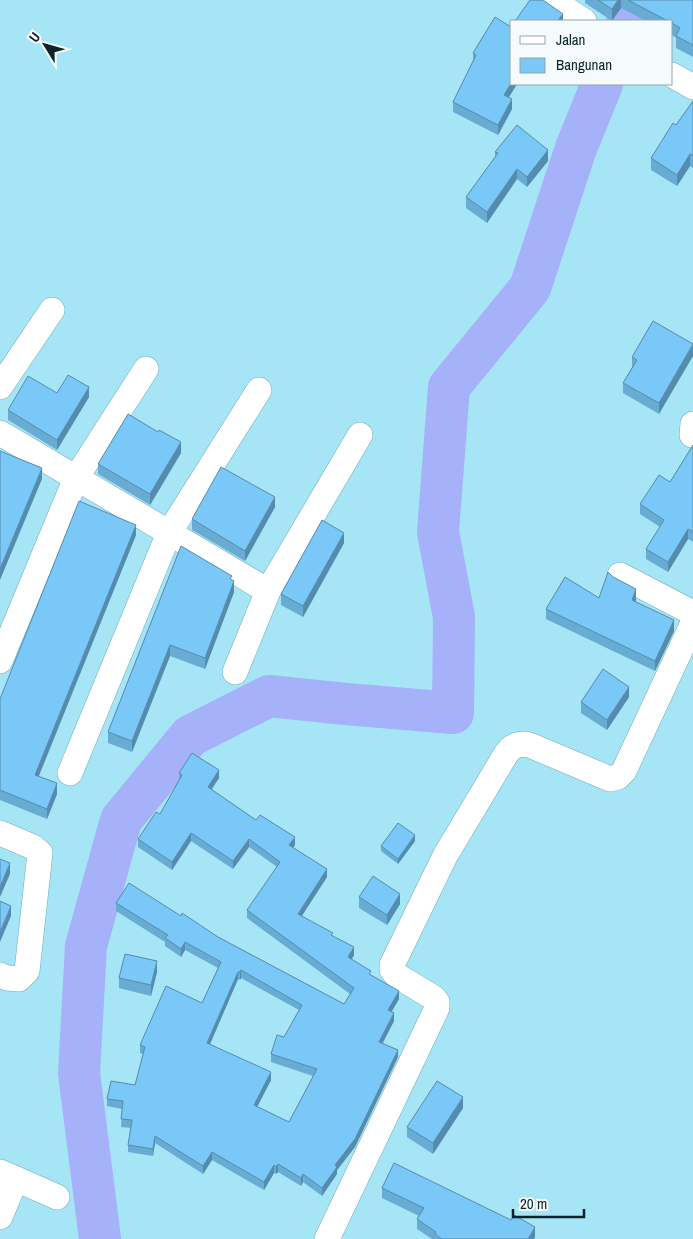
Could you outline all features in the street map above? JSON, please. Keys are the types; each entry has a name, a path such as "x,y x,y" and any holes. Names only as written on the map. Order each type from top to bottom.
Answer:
{"street":[{"path":"552,0 582,20"},
{"path":"673,76 693,87"},
{"path":"0,388 52,310"},
{"path":"0,661 76,478 146,369"},
{"path":"70,773 169,533 259,390"},
{"path":"0,433 268,591"},
{"path":"235,672 268,591 360,435"},
{"path":"620,575 693,614"},
{"path":"327,1239 436,1008 437,1002 434,998 396,975 392,966 436,873 475,804 508,750 521,744 532,746 610,779 620,776 624,772 693,623"},
{"path":"0,834 33,847 40,853 27,971 19,979 0,975"},
{"path":"0,1217 8,1176 57,1197"}],"building":[{"path":"530,0 543,0 563,14 558,20 516,20"},
{"path":"598,0 618,0 612,9"},
{"path":"628,0 693,0 693,45 676,36 680,28 673,24 673,20 666,20"},
{"path":"495,17 510,26 510,85 504,95 512,99 498,125 453,102 476,55 473,53"},
{"path":"693,101 693,156 690,154 677,175 651,158 673,123 676,125"},
{"path":"517,125 548,150 527,177 517,169 487,212 466,197 498,153 495,152"},
{"path":"653,321 693,344 659,403 623,383 637,360 632,357"},
{"path":"68,375 89,387 57,440 8,410 28,376 57,393"},
{"path":"128,414 158,432 159,430 181,442 150,494 98,464"},
{"path":"693,445 693,532 688,529 668,562 646,549 664,520 640,504 659,475 670,482"},
{"path":"0,451 42,468 0,569"},
{"path":"221,467 275,497 245,551 192,519"},
{"path":"79,501 136,525 35,775 57,783 47,809 0,790 0,699"},
{"path":"322,520 344,533 303,606 281,594"},
{"path":"181,546 232,576 230,579 234,581 205,658 170,645 132,741 108,732"},
{"path":"608,572 613,577 636,589 632,600 674,620 655,661 546,609 565,577 599,598"},
{"path":"603,669 629,687 607,720 581,702"},
{"path":"192,753 219,770 208,787 256,820 260,815 295,837 289,845 327,869 298,914 354,947 348,957 371,971 369,974 399,991 388,1010 394,1013 379,1042 398,1050 355,1139 335,1165 337,1167 322,1188 303,1174 301,1178 278,1164 276,1167 274,1165 264,1182 212,1152 203,1166 155,1136 153,1149 128,1145 132,1120 121,1119 123,1101 107,1099 111,1081 135,1085 145,1047 140,1045 166,986 202,1003 221,962 185,942 181,949 165,938 168,935 116,903 129,883 181,916 182,913 218,937 344,1004 354,988 247,910 280,862 249,839 233,861 191,833 172,862 138,839 156,812 160,814 182,775 179,773","holes":["241,970 302,1005 284,1037 277,1035 271,1054 317,1069 289,1122 254,1105 271,1072 207,1043 238,972"]},
{"path":"398,823 415,835 398,859 381,846"},
{"path":"0,859 10,863 0,887"},
{"path":"373,876 400,894 387,915 359,897"},
{"path":"0,901 11,906 0,932"},
{"path":"125,954 157,961 151,985 119,978"},
{"path":"437,1081 463,1097 433,1143 407,1127"},
{"path":"394,1163 511,1220 514,1215 535,1227 528,1239 442,1239 435,1234 436,1232 417,1219 424,1208 382,1188"}],"waterway":[{"path":"627,20 636,0"},
{"path":"100,1239 79,1073 86,946 121,820 190,736 269,696 453,713 454,617 438,532 449,387 530,288 576,148 602,85"}]}
